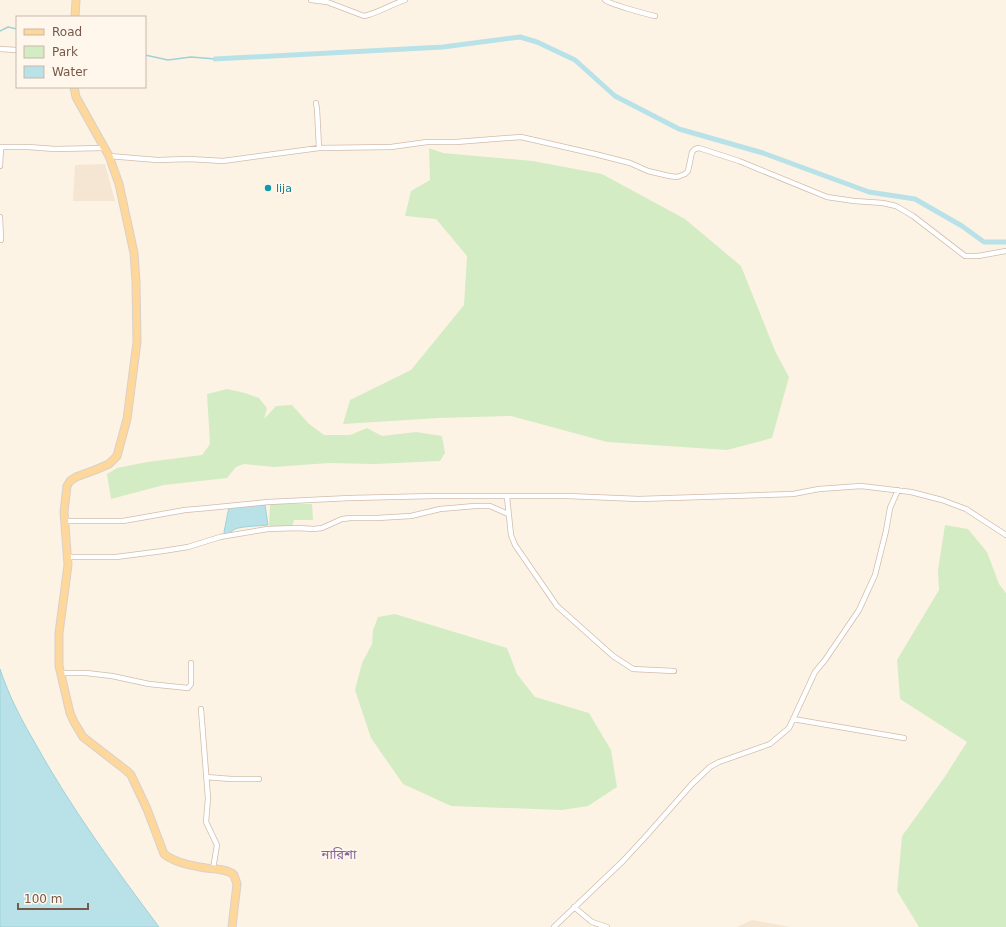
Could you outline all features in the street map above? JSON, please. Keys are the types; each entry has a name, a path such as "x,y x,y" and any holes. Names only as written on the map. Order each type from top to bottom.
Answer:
{"main road":[{"path":"75,16 76,0"},
{"path":"74,88 76,97 109,156 119,184 134,253 138,342 127,419 117,456 109,464 76,477 66,486 64,521 68,557 59,633 60,673 74,722 83,737 131,775 147,809 164,854 168,858 186,864 232,873 236,878 237,884 232,927"}],"street":[{"path":"311,0 328,2 364,16 370,15 387,6 405,0"},
{"path":"605,0 609,4 624,6 655,16"},
{"path":"0,49 16,50"},
{"path":"316,103 319,148"},
{"path":"109,156 157,160 189,159 223,161 319,148 391,147 427,142 456,142 521,137 630,163 648,171 676,177 685,174 688,170 692,152 695,149 703,148 827,197 883,203 896,206 905,210 965,256 978,256 1006,251"},
{"path":"0,166 0,148 104,148"},
{"path":"0,217 1,240"},
{"path":"64,521 123,521 185,510 268,502 350,498 435,496 567,496 639,499 793,494 819,489 861,486 898,490 942,500 966,509 1006,535"},
{"path":"554,927 628,856 692,784 710,767 719,762 770,744 789,728 815,672 825,660 858,610 875,574 890,508 898,490"},
{"path":"507,497 511,535 515,545 557,606 613,656 633,669 674,671"},
{"path":"68,557 116,557 163,551 188,547 220,537 268,529 314,529 322,528 342,519 411,516 440,509 490,506 508,514"},
{"path":"60,673 86,673 112,676 149,684 188,688 191,684 191,663"},
{"path":"201,709 208,798 206,822 217,845 213,869"},
{"path":"793,719 904,738"},
{"path":"206,777 259,779"},
{"path":"574,907 592,922 607,927"}],"shaded area":[{"path":"105,164 115,201 73,201 75,165"},
{"path":"752,920 791,927 737,927"}],"green space":[{"path":"429,148 443,153 533,161 602,174 685,219 741,266 776,353 789,377 772,438 727,450 607,442 511,416 439,418 343,424 350,400 411,370 464,305 467,256 436,219 405,216 411,191 430,180"},
{"path":"227,389 259,398 267,408 264,419 276,406 292,405 308,423 324,435 350,435 367,428 382,436 416,432 442,436 445,453 440,461 374,464 329,463 274,467 244,464 236,467 227,478 164,485 111,499 107,474 117,468 147,462 202,455 210,444 207,394"},
{"path":"270,504 312,504 313,520 294,520 292,527 269,526"},
{"path":"945,525 968,529 987,552 999,584 1006,593 1006,927 919,927 897,891 902,836 944,778 967,742 900,699 897,660 939,590 938,570"},
{"path":"395,614 507,648 517,674 535,697 589,713 611,750 617,787 588,806 562,810 451,806 403,784 371,738 355,690 362,663 372,644 373,630 378,617"}],"water":[{"path":"265,505 268,525 238,528 225,535 224,532 229,507"},
{"path":"0,669 7,689 20,716 63,791 110,860 159,927 0,927"}],"waterway":[{"path":"0,31 8,27 16,29"},
{"path":"215,59 443,47 520,37 537,42 575,60 615,96 679,129 763,153 869,192 915,199 962,226 984,242 1006,242"},
{"path":"146,55 168,60 191,57 215,59"}],"place":[{"name":"lija","path":"268,188"}],"district":[{"name":"নারিশা","path":"339,854"}]}
